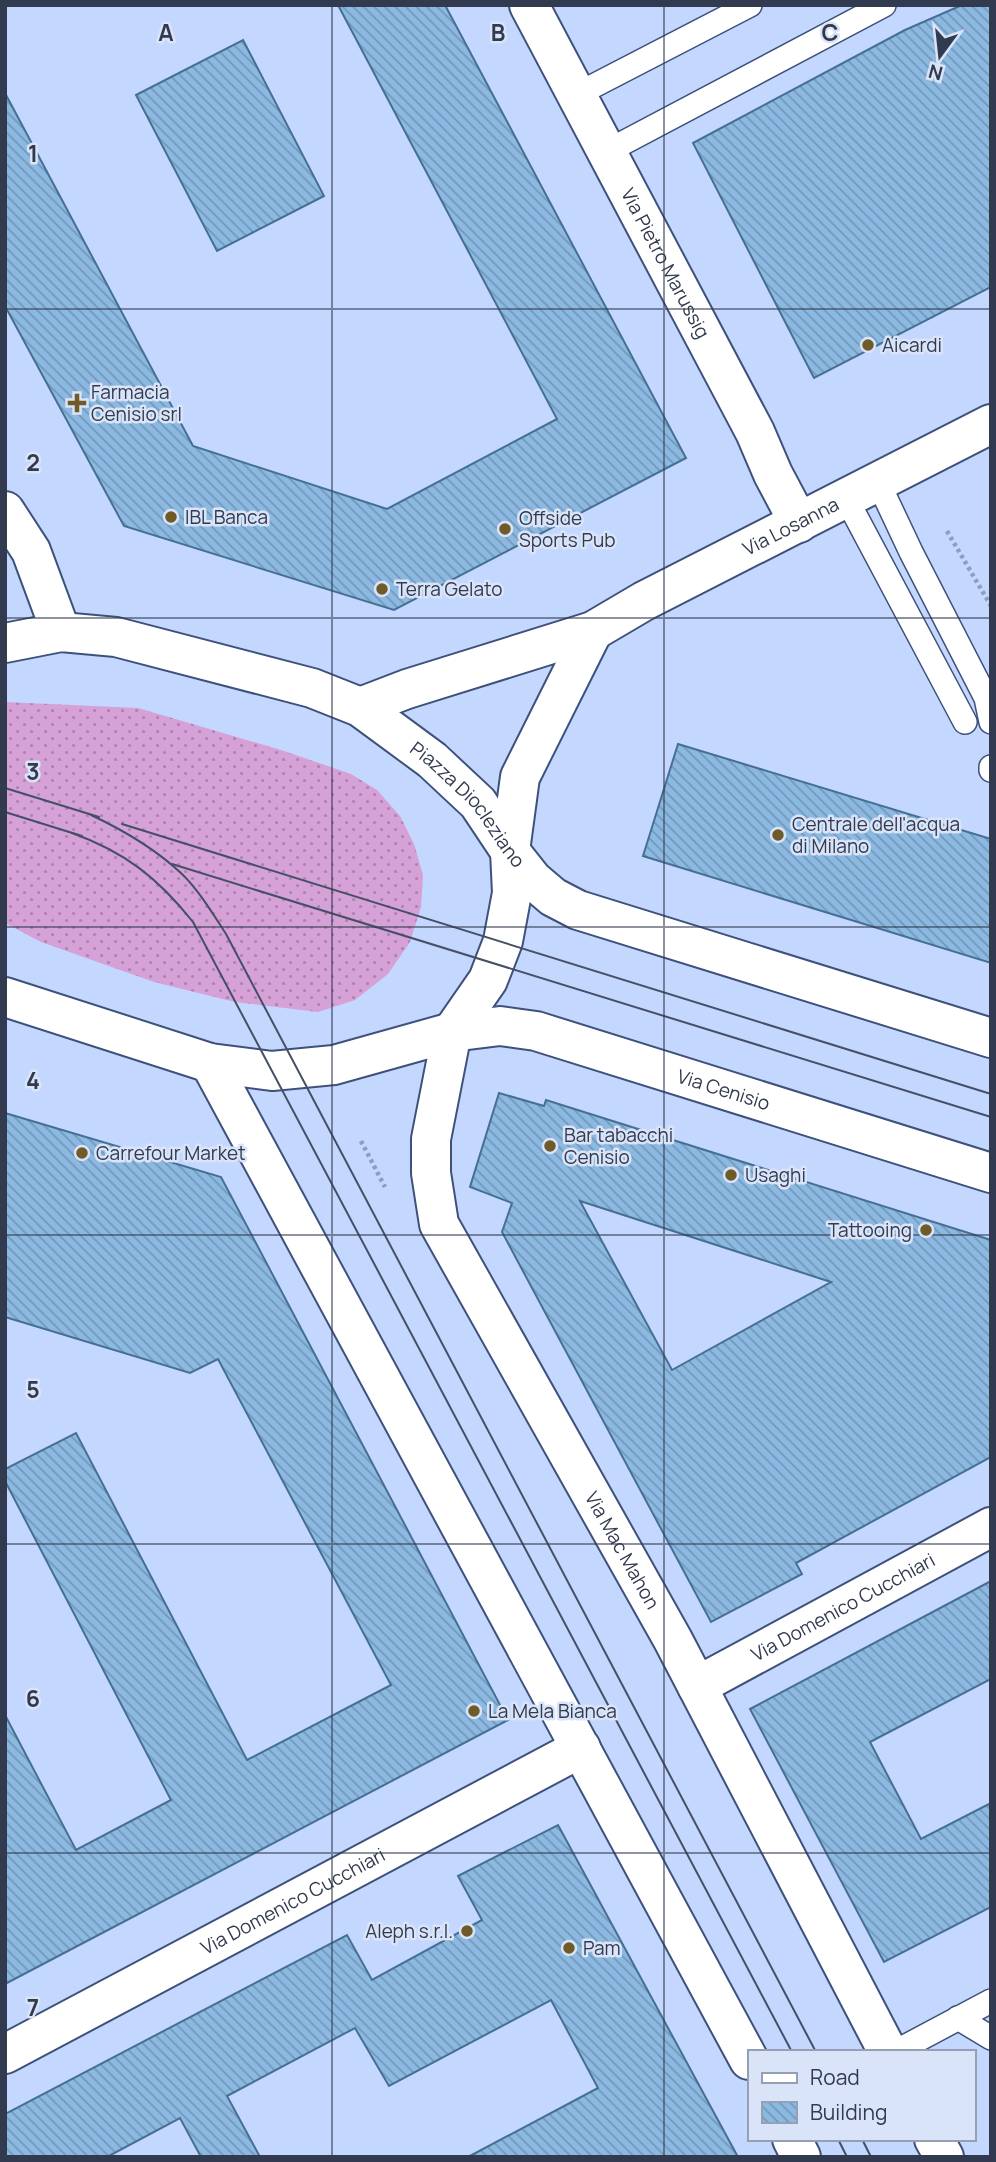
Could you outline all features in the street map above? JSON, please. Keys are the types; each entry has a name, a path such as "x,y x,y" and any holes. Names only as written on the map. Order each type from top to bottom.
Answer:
{"main road":[{"name":"Via Pietro Marussig","path":"529,5 755,432 799,523"},
{"name":"Via Losanna","path":"360,708 407,689 593,631 644,601 991,424"},
{"path":"5,511 31,551 61,632"},
{"path":"593,631 520,777 510,851 533,880 553,897 578,910 991,1038"},
{"name":"Piazza Diocleziano","path":"5,643 61,632 116,637 312,688 360,708 432,760 478,803 510,851 512,892 503,941 488,980 453,1032"},
{"path":"5,997 210,1063 272,1071 334,1065 453,1032"},
{"name":"Via Cenisio","path":"453,1032 500,1026 536,1031 991,1173"},
{"name":"Via Mac Mahon","path":"453,1032 431,1139 431,1173 439,1224 673,1640 887,2050"},
{"path":"210,1063 748,2058"},
{"name":"Via Domenico Cucchiari","path":"697,1686 991,1527"},
{"name":"Via Domenico Cucchiari","path":"5,2054 581,1748"},
{"path":"793,2141 801,2157"},
{"path":"935,2141 943,2157"}],"lane":[{"path":"576,95 750,5"},
{"path":"606,152 884,5"},
{"path":"862,490 911,552 986,698 991,722"},
{"path":"862,490 965,722"},
{"path":"899,2050 991,2001"},
{"path":"958,2018 991,2038"}],"path":[{"path":"947,531 991,607"}],"shaded area":[{"path":"5,702 138,708 281,750 351,774 377,790 400,816 414,844 423,875 421,907 410,942 388,974 355,1000 318,1012 235,1002 154,982 41,942 5,923"}],"building":[{"path":"338,5 445,5 686,458 394,610 124,526 5,306 5,93 193,446 387,509 557,419"},
{"path":"962,5 991,5 991,287 814,378 693,143 905,30"},
{"path":"243,40 324,196 217,251 136,95"},
{"name":"Centrale dell'acqua di Milano","path":"678,744 991,839 991,963 643,856"},
{"path":"499,1093 544,1106 546,1100 991,1240 991,1457 796,1563 802,1574 711,1622 502,1232 512,1203 470,1187","holes":["580,1201 831,1282 672,1370"]},
{"path":"5,1113 221,1177 508,1720 5,1984 5,1715 76,1850 171,1800 5,1481 5,1469 76,1433 247,1760 391,1685 218,1359 190,1373 5,1317"},
{"path":"991,1581 991,1679 870,1742 921,1839 991,1803 991,1907 884,1962 750,1709"},
{"path":"558,1825 738,2157 468,2157 598,2088 551,2000 389,2086 355,2028 227,2096 260,2157 201,2157 180,2118 107,2157 5,2157 5,2114 347,1935 372,1980 482,1920 458,1876"}],"tram line":[{"path":"5,788 99,817"},
{"path":"5,812 82,836"},
{"path":"91,815 139,841 173,866 206,903 226,934 815,2050"},
{"path":"122,824 991,1094"},
{"path":"72,833 91,840 139,868 167,892 193,922 791,2050"},
{"path":"172,864 991,1117"},
{"path":"839,2141 847,2157"},
{"path":"863,2141 871,2157"}],"place":[{"name":"Aicardi","path":"868,345"},
{"name":"Farmacia Cenisio srl","path":"77,403"},
{"name":"IBL Banca","path":"171,517"},
{"name":"Offside Sports Pub","path":"505,529"},
{"name":"Terra Gelato","path":"382,589"},
{"name":"Centrale dell'acqua di Milano","path":"778,835"},
{"name":"Bar tabacchi Cenisio","path":"550,1146"},
{"name":"Carrefour Market","path":"82,1153"},
{"name":"Usaghi","path":"731,1175"},
{"name":"Tattooing","path":"926,1230"},
{"name":"La Mela Bianca","path":"474,1711"},
{"name":"Aleph s.r.l.","path":"467,1931"},
{"name":"Pam","path":"569,1948"}]}
